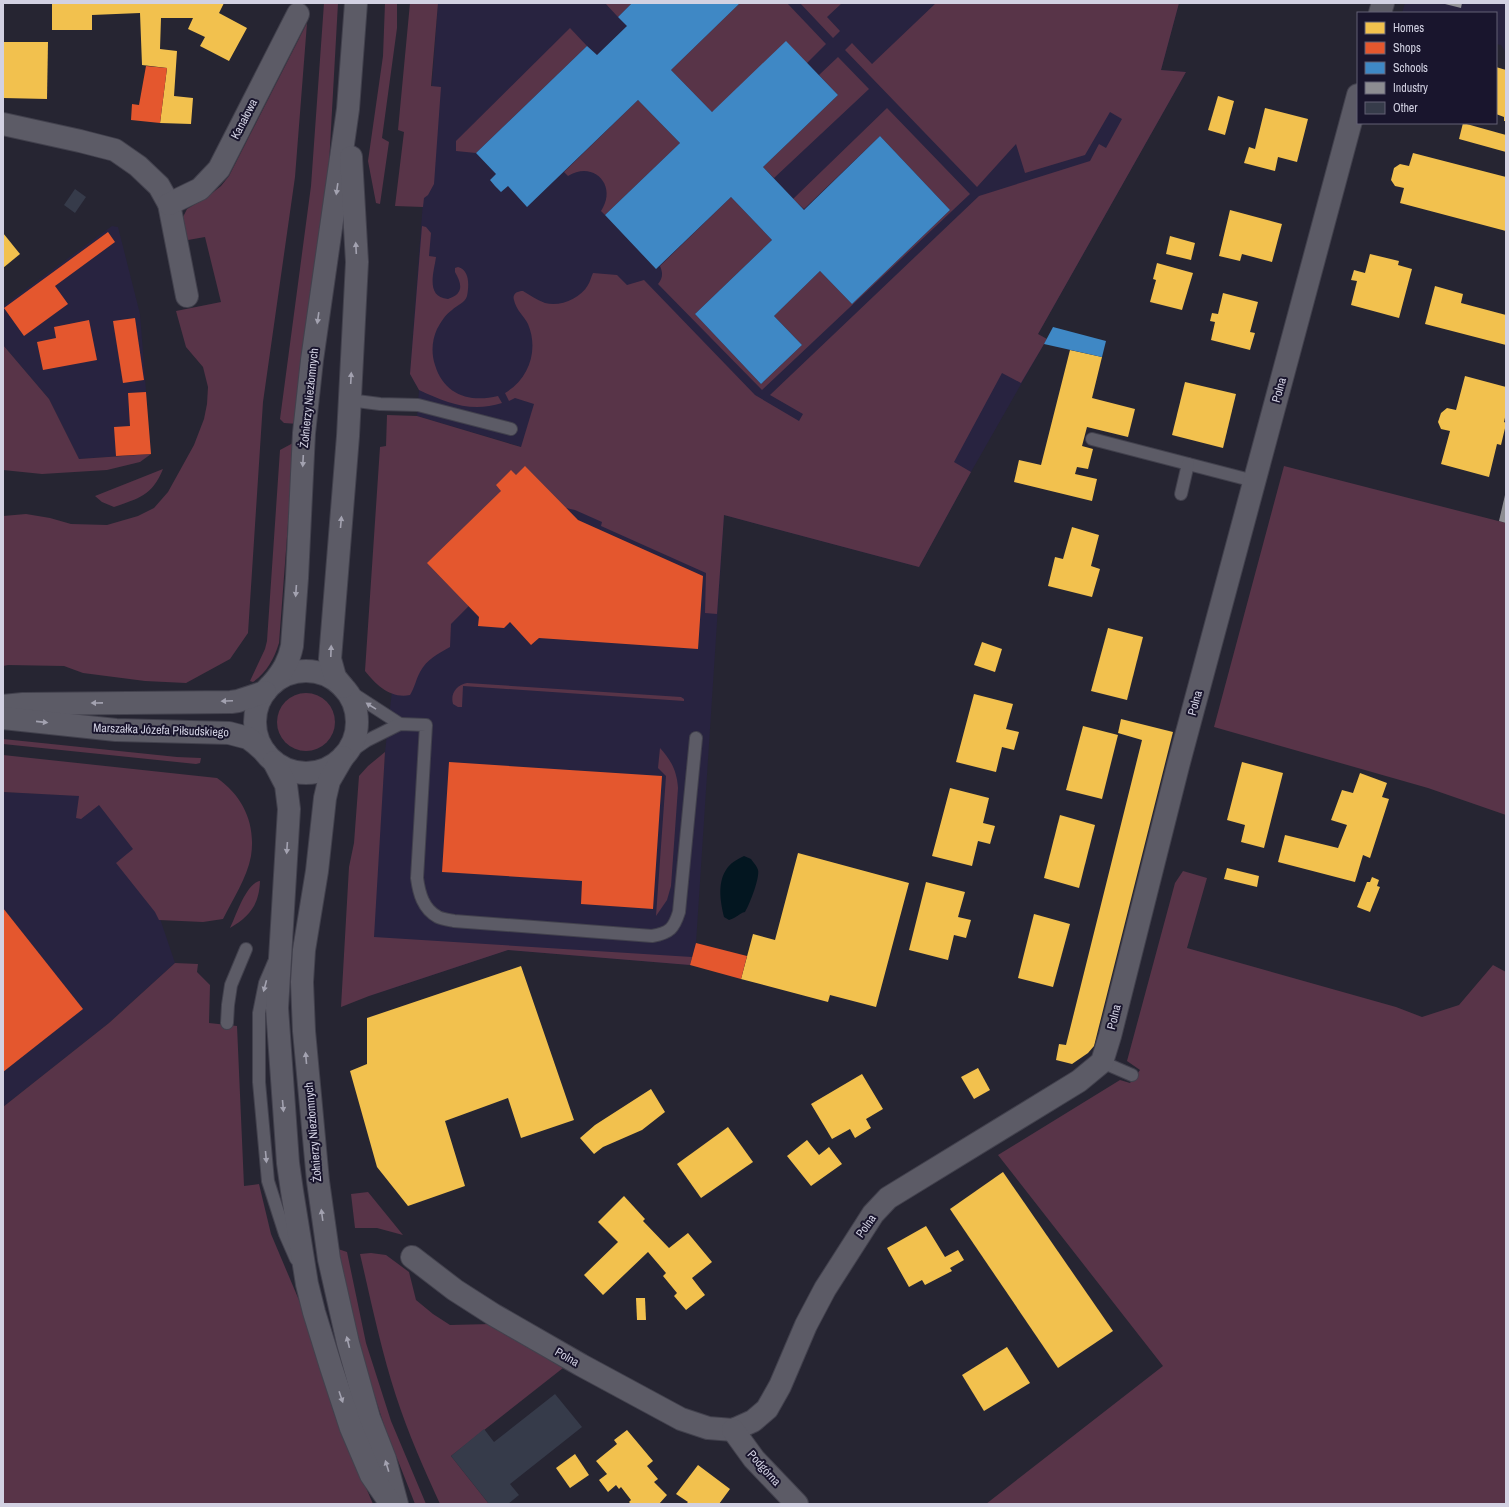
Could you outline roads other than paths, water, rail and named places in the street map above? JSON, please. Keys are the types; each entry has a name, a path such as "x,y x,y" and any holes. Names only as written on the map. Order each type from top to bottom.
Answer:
{"street":[{"name":"Żołnierzy Niezłomnych","path":"269,687 283,670 290,656 292,646 304,433 312,360 348,109 356,3"},
{"name":"Kanałowa","path":"169,204 200,189 219,169 298,14"},
{"name":"Polna","path":"412,1257 454,1290 494,1316 681,1419 708,1428 733,1430 753,1421 767,1409 780,1386 806,1325 825,1289 873,1214 888,1198 1079,1081 1102,1062 1112,1028 1178,766 1357,99"},
{"name":"Żołnierzy Niezłomnych","path":"343,687 333,670 330,659 330,650 348,436 357,262 348,109"},
{"path":"3,124 115,150 138,166 159,186 169,204 187,296"},
{"path":"270,757 286,769 298,772 311,772 322,770 332,765 343,756 350,746 356,724 355,710 343,687 333,679 310,671 289,674 269,687 259,703 255,716 255,730 259,741 286,785 289,809 277,1008 288,1163 308,1284 326,1352 351,1428 371,1476 391,1504"},
{"name":"Marszałka Józefa Piłsudskiego","path":"3,706 23,704 231,702 238,701 269,687"},
{"name":"Marszałka Józefa Piłsudskiego","path":"3,718 116,730 229,732 248,738 270,757"},
{"name":"Żołnierzy Niezłomnych","path":"343,756 329,781 325,798 317,871 306,931 302,982 305,1038 318,1181 329,1259 348,1343 369,1418 389,1473 396,1504"},
{"name":"Podgórna","path":"733,1430 754,1459 797,1504"}],"lane":[{"path":"350,400 380,404 418,405 511,428"},
{"path":"1092,439 1254,481"},
{"path":"1180,494 1188,464"},
{"path":"343,687 400,724"},
{"path":"343,756 366,740 400,724 426,725 417,878 419,893 427,907 438,917 454,921 652,936 663,934 670,930 675,923 679,912 696,738"},
{"path":"227,1023 231,985 246,949"},
{"path":"1102,1062 1132,1075"}],"water":[{"path":"744,856 751,859 757,867 758,878 745,912 729,920 724,917 721,904 720,891 722,878 730,865"}]}
